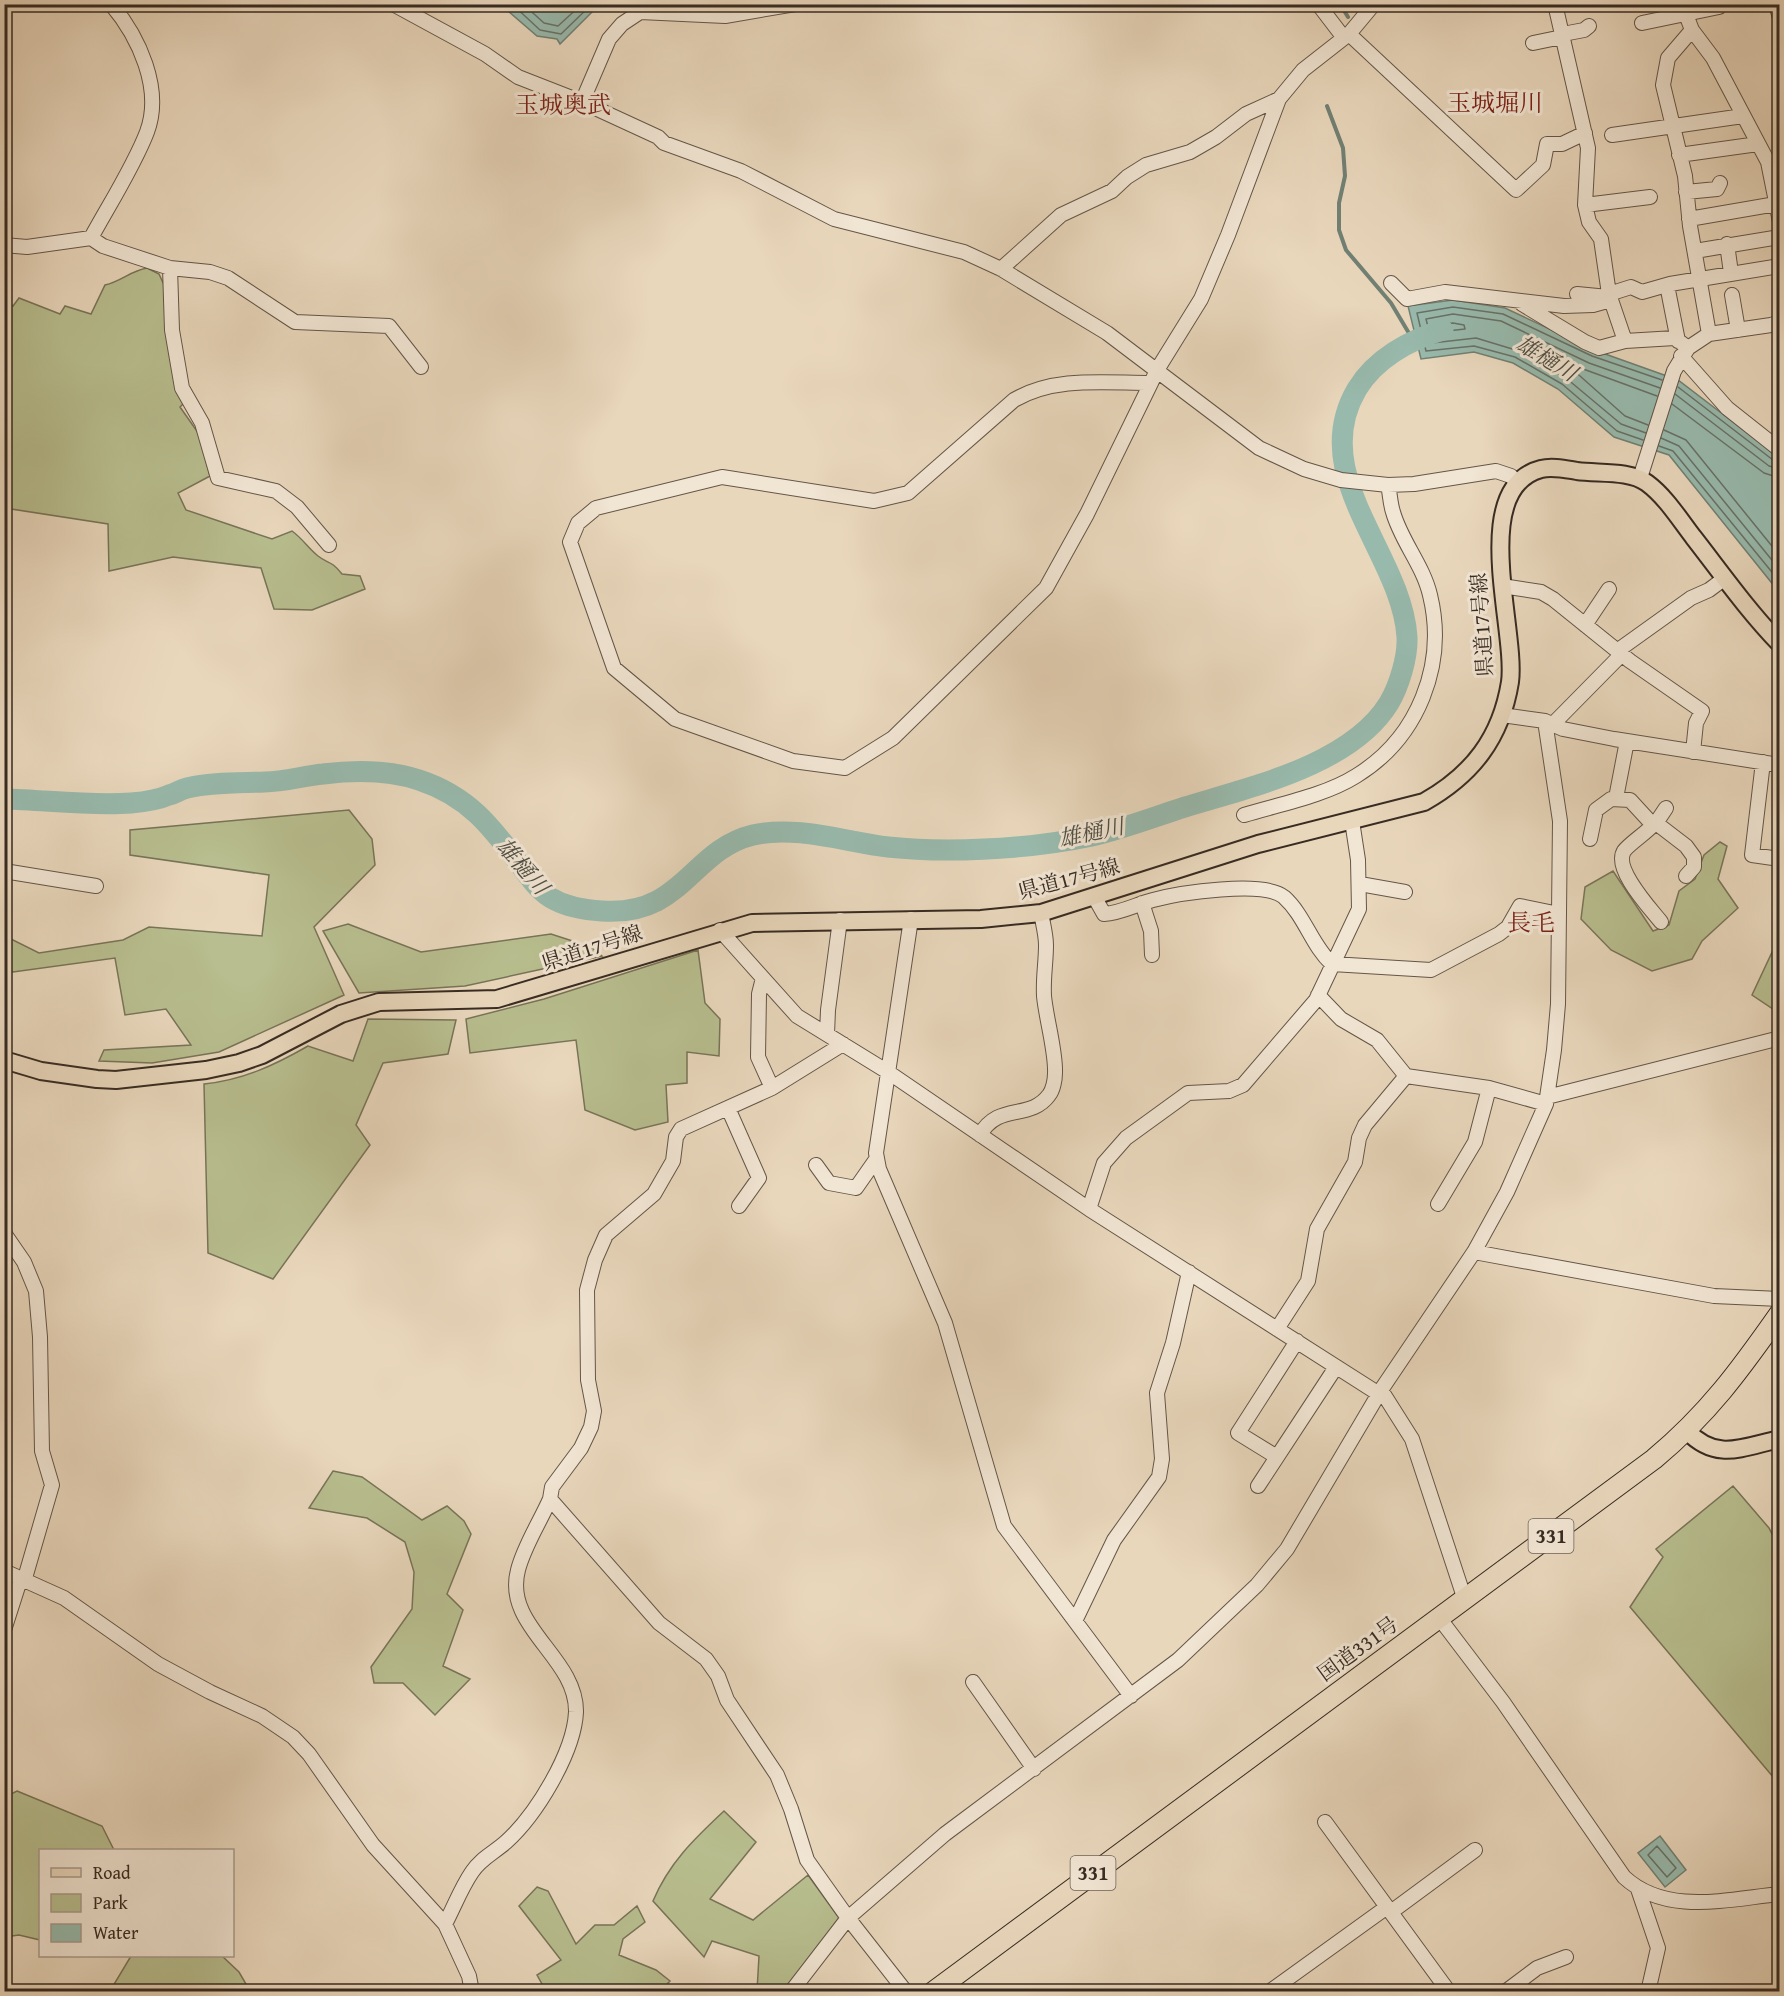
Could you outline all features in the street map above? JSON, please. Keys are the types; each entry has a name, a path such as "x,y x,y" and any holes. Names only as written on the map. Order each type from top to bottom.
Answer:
{"highway":[{"name":"国道331号","path":"933,1992 1621,1484 1687,1431 1721,1395 1779,1313"}],"main road":[{"path":"1517,483 1531,473 1551,467 1640,478 1666,502 1779,644"},
{"name":"県道17号線","path":"4,1060 41,1071 116,1080 206,1070 262,1055 359,1007 400,1000 497,999 720,930 774,920 981,919 1041,913 1095,898 1258,844 1424,802 1448,788 1474,764 1502,716 1510,679 1501,557 1504,505 1517,483"},
{"path":"1687,1431 1700,1444 1714,1450 1779,1439"}],"street":[{"path":"91,238 147,131 153,98 143,56 124,20 111,4"},
{"path":"393,4 485,54 518,77 582,102 658,137 664,143 741,171 834,219 964,252 1001,269 1107,333 1154,377 1259,448 1304,469 1341,480 1388,484 1414,484 1496,471 1511,476 1517,483"},
{"path":"582,102 609,39 622,24 640,12 671,8 725,16 795,4"},
{"path":"1318,4 1346,36 1516,190 1543,165 1547,144 1562,144 1585,133"},
{"path":"1154,377 1045,385 1028,392 1014,400 908,493 897,496 874,501 722,477 596,508 578,523 570,542 614,668 675,719 794,761 845,768 893,738 1046,588 1087,514 1154,377 1201,299 1280,99 1303,70 1346,36 1374,4"},
{"path":"1555,4 1588,148 1585,204 1590,222 1601,239 1610,297 1624,341"},
{"path":"1776,4 1779,18"},
{"path":"1642,24 1683,9 1719,7"},
{"path":"1683,9 1692,30 1713,58 1775,175 1779,222"},
{"path":"1533,43 1589,26"},
{"path":"1692,30 1668,58 1663,85 1686,192 1698,279 1709,334"},
{"path":"1001,269 1061,216 1112,191 1126,177 1146,165 1190,152 1216,137 1246,114 1280,99"},
{"path":"1612,135 1743,116"},
{"path":"1679,155 1758,144"},
{"path":"1686,192 1718,189 1720,183"},
{"path":"1585,204 1650,197"},
{"path":"1689,219 1776,204"},
{"path":"1695,251 1779,237"},
{"path":"4,245 27,247 91,238 103,246 170,268 210,272 228,278 296,322 389,326 421,367"},
{"path":"1727,244 1731,273"},
{"path":"1391,283 1407,299 1456,293 1496,296 1520,303 1593,306 1631,287 1641,292 1698,279 1779,266"},
{"path":"170,268 172,330 182,388 202,423 218,478 276,492 297,507 329,545"},
{"path":"1640,478 1682,348 1667,285"},
{"path":"1577,294 1610,297"},
{"path":"1732,295 1737,330"},
{"path":"1520,303 1599,348 1624,341 1675,338 1727,408 1779,450"},
{"path":"1682,348 1709,334 1779,322"},
{"path":"1244,815 1323,790 1356,776 1379,760 1399,739 1412,723 1421,704 1434,653 1434,617 1429,592 1393,512 1388,484"},
{"path":"1549,723 1619,653 1691,598 1709,590 1725,578"},
{"path":"1502,586 1541,592 1619,653 1702,711 1696,723 1693,752"},
{"path":"1584,625 1609,589"},
{"path":"1502,716 1549,723 1627,741 1779,765"},
{"path":"791,1992 848,1918 945,1834 1131,1696 1185,1652 1257,1585 1287,1549 1380,1392 1474,1252 1507,1192 1546,1100 1558,1004 1560,821 1549,723"},
{"path":"1616,798 1627,741"},
{"path":"1763,762 1752,855 1779,859"},
{"path":"1590,839 1596,810 1616,798 1630,800 1654,824 1686,846 1694,857 1694,867 1686,876"},
{"path":"1661,922 1627,877 1622,861 1624,852 1654,824 1666,808"},
{"path":"1089,1209 1104,1163 1126,1138 1188,1093 1229,1091 1244,1085 1299,1023 1318,995 1359,909 1360,884 1352,821"},
{"path":"4,871 96,886"},
{"path":"1360,884 1405,892"},
{"path":"1095,898 1104,914 1166,898 1247,887 1272,891 1281,895 1302,917 1332,964"},
{"path":"1142,903 1151,931 1152,955"},
{"path":"1332,964 1431,970 1499,934 1508,927 1520,906 1559,914"},
{"path":"980,1135 986,1125 1000,1115 1033,1108 1049,1095 1053,1085 1055,1072 1042,969 1046,946 1041,913"},
{"path":"911,919 888,1072 877,1158 879,1169 945,1323 1004,1526 1131,1696"},
{"path":"827,1035 828,1010 840,920"},
{"path":"720,930 797,1016 888,1072 1089,1209 1380,1392 1412,1439 1465,1600"},
{"path":"763,978 759,994 758,1057 772,1088"},
{"path":"1318,995 1341,1018 1377,1040 1406,1076 1489,1088 1546,1100 1779,1038"},
{"path":"445,1924 472,1870 507,1841 536,1810 547,1792 572,1735 576,1712 572,1688 559,1665 524,1618 516,1597 518,1570 550,1499 552,1487 580,1448 591,1427 594,1411 588,1380 587,1290 606,1235 654,1194 673,1161 676,1137 681,1129 772,1088 843,1044"},
{"path":"1277,1329 1308,1281 1317,1229 1355,1161 1359,1138 1365,1125 1406,1076"},
{"path":"1438,1204 1475,1142 1489,1088"},
{"path":"728,1108 759,1178 740,1206"},
{"path":"816,1165 829,1183 856,1188 877,1158"},
{"path":"4,1233 24,1262 36,1291 40,1337 42,1451 52,1485 4,1630"},
{"path":"1474,1252 1714,1296 1779,1299"},
{"path":"1075,1621 1114,1540 1159,1477 1162,1460 1156,1393 1173,1343 1189,1272"},
{"path":"1277,1457 1238,1433 1297,1341"},
{"path":"1258,1486 1336,1366"},
{"path":"550,1499 659,1623 706,1659 718,1676 727,1700 777,1775 791,1809 807,1860 848,1918 906,1992"},
{"path":"4,1571 23,1578 84,1610 158,1664 262,1716 293,1737 309,1754 373,1845 445,1924 469,1976 472,1992"},
{"path":"1440,1619 1503,1702 1624,1877 1638,1889 1666,1901 1696,1902 1779,1894"},
{"path":"973,1682 1034,1769"},
{"path":"1325,1822 1449,1992"},
{"path":"1269,1992 1475,1850"},
{"path":"1638,1889 1658,1948 1648,1992"},
{"path":"1505,1992 1537,1968 1566,1957"}],"green space":[{"path":"147,268 159,274 165,287 185,402 180,407 199,434 210,476 178,493 186,510 272,539 292,531 318,556 332,564 342,574 360,576 365,589 312,610 274,609 261,568 173,557 109,571 108,524 5,508 5,303 13,306 19,298 60,314 65,306 91,314 105,285"},
{"path":"349,810 372,839 375,865 314,927 344,995 219,1052 152,1063 99,1061 104,1050 191,1045 166,1009 125,1015 115,958 13,972 5,968 5,936 39,953 123,940 149,927 262,936 269,875 130,855 130,830"},
{"path":"1720,842 1727,846 1718,879 1738,908 1702,941 1692,959 1652,971 1611,950 1581,919 1585,887 1613,871 1653,931 1669,925 1679,891 1695,879 1704,855"},
{"path":"1780,894 1779,1013 1752,995 1773,950 1777,895"},
{"path":"348,924 421,952 551,934 591,947 602,956 465,986 359,993 323,931"},
{"path":"698,950 705,1003 720,1019 719,1056 687,1052 687,1083 666,1085 668,1122 635,1130 585,1110 576,1040 470,1053 466,1019 544,999"},
{"path":"368,1019 456,1020 448,1054 383,1063 356,1125 370,1145 273,1279 208,1253 204,1084 258,1071 308,1046 353,1061"},
{"path":"333,1471 362,1477 422,1520 447,1506 464,1521 471,1534 447,1594 463,1610 443,1666 470,1679 435,1715 403,1683 374,1683 371,1667 412,1609 414,1572 405,1542 367,1518 309,1508"},
{"path":"1733,1486 1769,1528 1779,1548 1779,1784 1630,1607 1663,1557 1656,1549"},
{"path":"17,1791 102,1826 114,1849 39,1849 39,1940 19,1935 5,1937 5,1797"},
{"path":"724,1811 756,1842 710,1899 753,1920 808,1875 839,1918 785,1991 757,1991 759,1956 712,1941 704,1957 653,1901 659,1887 675,1863"},
{"path":"537,1887 548,1891 576,1944 595,1925 614,1925 637,1906 645,1922 623,1939 619,1955 656,1970 670,1981 660,1991 546,1991 537,1975 561,1960 519,1906"},
{"path":"130,1957 223,1957 239,1972 250,1991 110,1991"}],"water":[{"path":"501,5 599,5 560,44 557,39 537,36"},
{"path":"1453,300 1505,308 1594,350 1678,380 1779,457 1779,592 1669,455 1614,437 1558,389 1513,363 1474,352 1421,359 1408,306"},
{"path":"1660,1836 1686,1870 1665,1887 1638,1853"}],"waterway":[{"path":"1340,4 1348,17"},
{"path":"1327,106 1343,148 1345,176 1339,203 1339,230 1346,250 1391,303 1413,340"},
{"name":"雄樋川","path":"4,799 131,803 206,785 272,782 347,772 396,774 436,787 465,804 488,825 540,890 550,897 572,906 602,911 629,910 651,904 669,894 715,854 732,843 753,835 769,832 804,833 888,847 925,850 1020,847 1104,833 1268,782 1325,758 1350,743 1372,724 1389,703 1396,688 1407,645 1401,606 1390,575 1349,483 1343,452 1344,421 1357,389 1373,369 1406,345 1443,330"}],"district":[{"name":"玉城堀川","path":"1495,103"},
{"name":"玉城奥武","path":"563,105"},
{"name":"長毛","path":"1531,923"}]}
